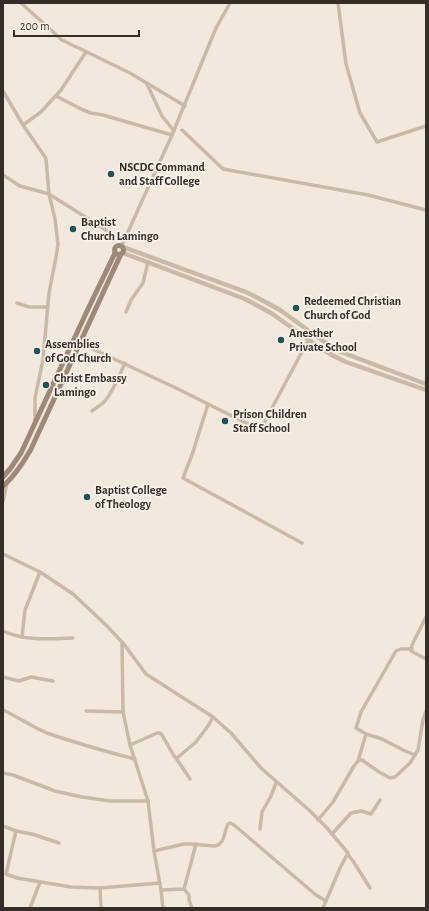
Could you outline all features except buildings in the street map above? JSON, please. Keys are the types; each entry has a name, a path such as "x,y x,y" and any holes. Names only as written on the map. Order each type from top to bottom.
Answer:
{"main road":[{"path":"3,476 21,453 115,252 116,246 117,245 122,248"},
{"path":"115,252 119,254 122,248"},
{"path":"5,484 17,471 31,449 122,248"}],"street":[{"path":"21,3 62,40 119,67 185,106"},
{"path":"122,248 185,106 216,28 230,3"},
{"path":"338,3 346,64 360,113 376,142 426,126"},
{"path":"23,125 41,112 56,96 86,52"},
{"path":"147,84 162,116 174,131"},
{"path":"3,91 23,125 46,159 49,194 55,219 58,244 49,293 43,360 35,398 35,422"},
{"path":"56,96 91,113 103,115 172,135"},
{"path":"182,130 223,169 368,195 426,210"},
{"path":"3,175 20,186 49,194 122,248 148,262 245,299 271,313 319,347 346,362 426,390"},
{"path":"122,248 246,292 290,317 341,352 426,384"},
{"path":"126,312 131,300 143,283 148,262"},
{"path":"17,303 29,307 48,307"},
{"path":"80,343 125,363 256,428 260,428 312,333"},
{"path":"92,411 109,396 125,363"},
{"path":"208,404 183,478 302,543"},
{"path":"3,501 5,484"},
{"path":"3,554 40,572 73,594 122,642 146,674 212,717 231,733 261,768 332,834 348,853 370,888"},
{"path":"22,637 25,610 40,572"},
{"path":"412,649 412,645 426,617"},
{"path":"3,631 14,636 22,637 51,639 73,638"},
{"path":"122,642 123,712 130,745 148,801 163,908"},
{"path":"415,755 382,739 366,734 356,728 361,712 396,651 401,649 412,649 412,651 426,659"},
{"path":"3,677 19,681 31,677 53,681"},
{"path":"3,710 47,732 134,759"},
{"path":"357,762 362,760 390,778 395,777 410,763 418,750 426,710"},
{"path":"86,711 123,712"},
{"path":"177,758 196,742 208,726 212,717"},
{"path":"130,745 160,733 190,779"},
{"path":"318,820 333,802 357,762 366,734"},
{"path":"3,773 13,775 55,791 82,797 110,801 148,801"},
{"path":"260,829 262,812 276,783"},
{"path":"332,834 351,813 361,811 371,814 380,800"},
{"path":"154,851 184,844 219,845 222,842 228,824 230,823 316,895 326,901"},
{"path":"3,826 59,843"},
{"path":"16,830 6,874 17,878 71,887 100,888 160,883"},
{"path":"192,908 188,900 188,895 184,889 196,844"},
{"path":"323,908 348,853"},
{"path":"30,908 40,882"},
{"path":"100,888 101,908"},
{"path":"161,890 184,889"}],"place":[{"name":"NSCDC Command and Staff College","path":"111,174"},
{"name":"Baptist Church Lamingo","path":"73,229"},
{"name":"Redeemed Christian Church of God","path":"296,308"},
{"name":"Anesther Private School","path":"281,340"},
{"name":"Assemblies of God Church","path":"37,351"},
{"name":"Christ Embassy Lamingo","path":"46,385"},
{"name":"Prison Children Staff School","path":"225,421"},
{"name":"Baptist College of Theology","path":"87,497"}]}
